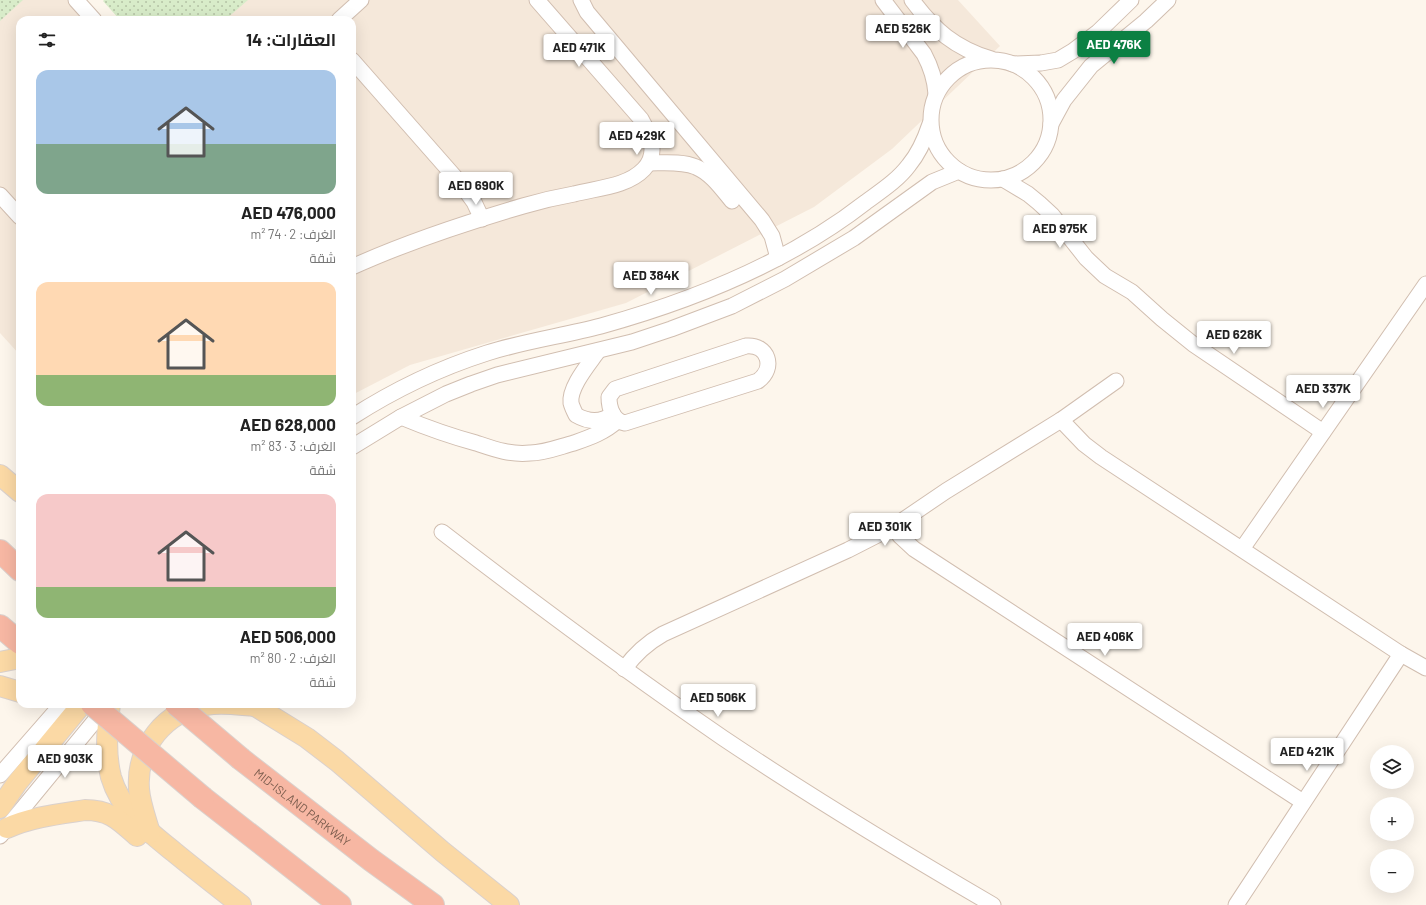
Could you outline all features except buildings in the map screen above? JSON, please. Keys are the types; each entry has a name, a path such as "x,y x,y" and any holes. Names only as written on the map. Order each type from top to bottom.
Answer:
{"highway":[{"path":"0,552 16,566"},
{"path":"97,708 203,798 340,905"},
{"name":"MID-ISLAND PARKWAY","path":"181,708 241,759 371,860 433,905"}],"main road":[{"path":"0,475 16,489"},
{"path":"0,662 16,659"},
{"path":"0,686 16,691"},
{"path":"0,808 17,783 79,708"},
{"path":"110,708 107,741 111,777 124,806 150,833 242,905"},
{"path":"150,833 140,796 140,766 144,754 149,743 164,724 184,711 193,708"},
{"path":"261,708 307,738 337,761 443,852 509,905"},
{"path":"4,832 20,823 41,817 85,810 99,810 107,812 119,820 152,850 162,856 192,867"}],"street":[{"path":"76,0 90,16"},
{"path":"343,16 361,0"},
{"path":"356,265 435,234 482,218 613,185 631,179 654,163 661,154 660,141 653,128 641,119 537,0"},
{"path":"581,0 586,12 762,220 772,236 780,257 792,275"},
{"path":"884,0 924,54 935,82 936,94"},
{"path":"912,0 931,24 947,38 961,47 992,60 1013,64 1041,63 1058,60 1073,51 1098,32 1131,0"},
{"path":"1051,124 1064,100 1091,66 1146,21 1168,0"},
{"path":"992,60 971,63 945,80 936,94 931,111 930,124 932,136 944,159 959,172 977,179 990,181 1003,179 1016,175 1028,168 1045,148 1050,135 1051,124 1049,103 1044,93 1031,76 1013,64"},
{"path":"356,65 461,184 474,202 482,218"},
{"path":"356,415 408,385 458,363 516,345 642,314 746,274 780,257 858,209 902,174 922,146 930,124"},
{"path":"654,163 687,165 699,169 710,176 732,201"},
{"path":"356,445 401,417 446,394 497,375 632,342 708,316 755,295 854,238 932,182 959,172"},
{"path":"1003,179 1028,194 1052,215 1086,258 1105,276 1132,292 1193,344 1323,432"},
{"path":"0,195 16,212"},
{"path":"1242,549 1425,289"},
{"path":"401,417 419,425 494,449 518,454 549,451 591,437 607,429 615,417 610,397 615,389 619,387 746,346 756,347 765,353 768,369 766,374 758,381 625,423 615,417 596,421 585,420 576,415 571,403 571,397 577,383 598,351"},
{"path":"624,669 638,652 663,634 848,550 893,527 946,491 1061,420 1116,381"},
{"path":"1061,420 1096,454 1401,654 1426,668"},
{"path":"893,527 914,550 1303,802"},
{"path":"442,532 624,669 730,742 816,798 993,905"},
{"path":"1236,905 1401,654"},
{"path":"0,775 59,708"},
{"path":"4,832 107,708"}],"shaded area":[{"path":"0,0 83,0 98,16 16,16 16,351 0,333"},
{"path":"229,0 958,0 1000,46 892,149 814,207 626,303 410,365 356,393 356,16 211,16"}],"green space":[{"path":"0,0 23,0 0,21"},
{"path":"248,0 230,16 116,16 103,1"}]}
